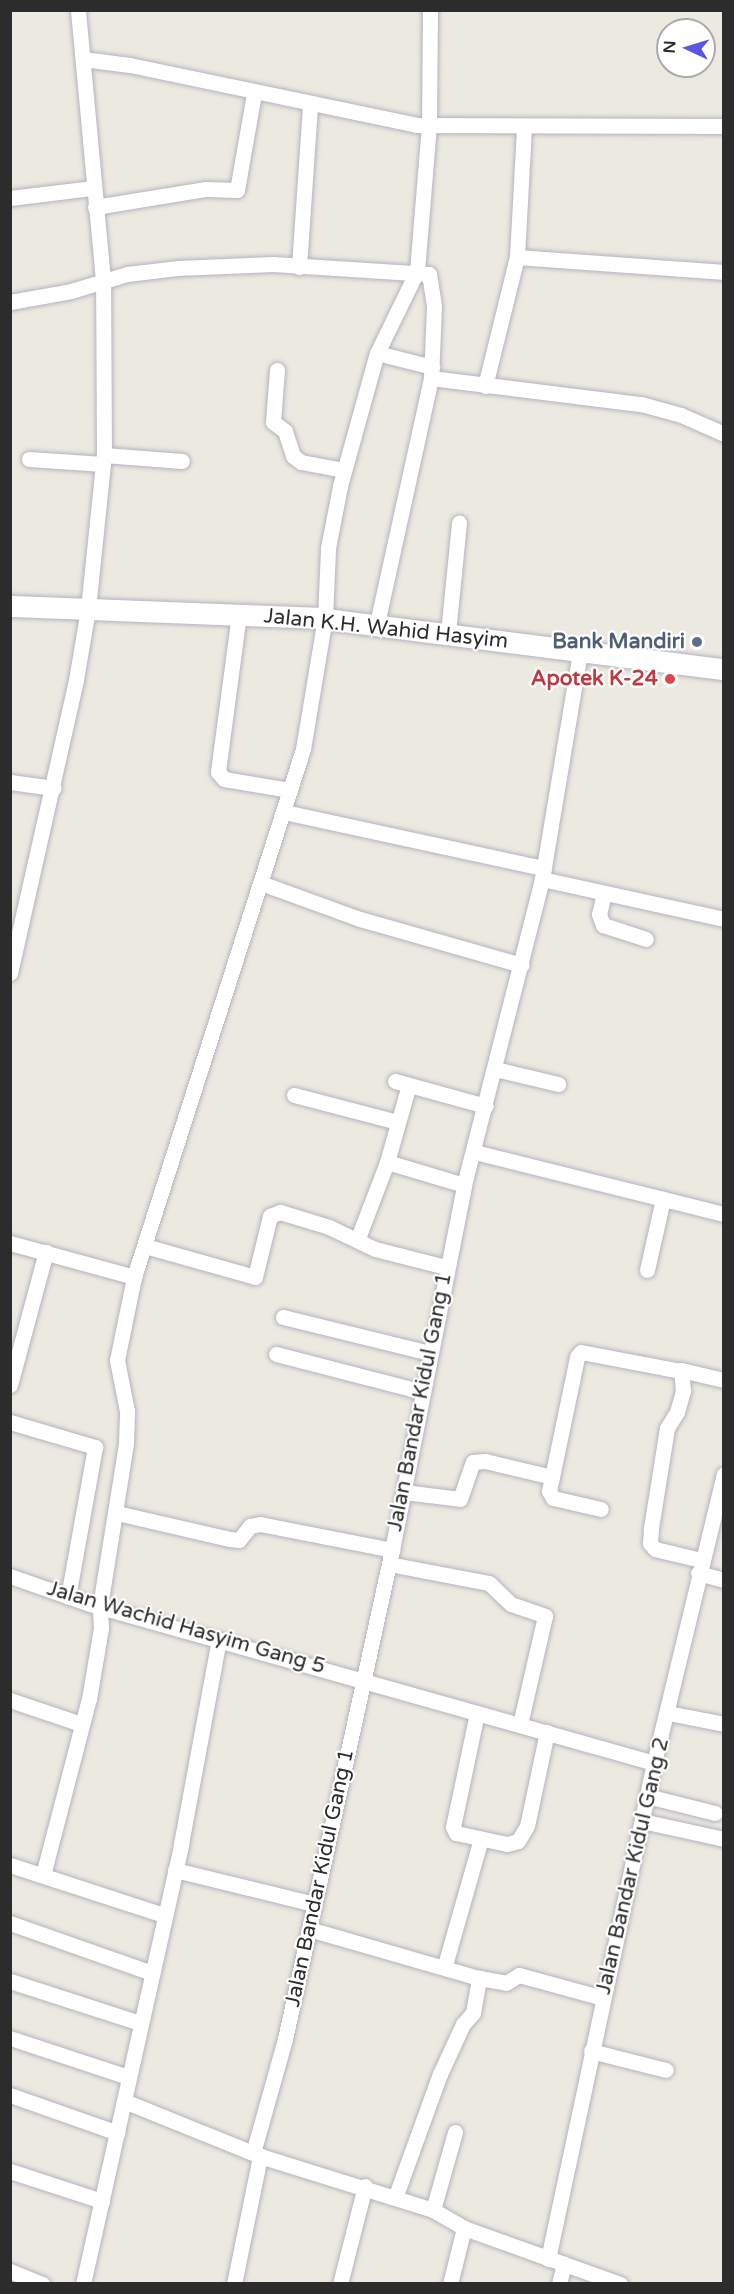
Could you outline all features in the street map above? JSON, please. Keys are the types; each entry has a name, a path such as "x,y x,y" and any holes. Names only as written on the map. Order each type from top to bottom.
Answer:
{"main road":[{"name":"Jalan K.H. Wahid Hasyim","path":"10,606 325,618 723,669"}],"street":[{"path":"10,973 54,788 88,609 103,459 103,280 78,10"},
{"path":"43,1875 81,1724 101,1628 100,1606 117,1513 127,1411 117,1360 134,1277 284,812 311,711 325,618 328,548 344,470 377,354 417,271 429,126 430,11"},
{"path":"83,59 171,73 310,105 429,126 723,126"},
{"path":"95,207 205,189 237,190 254,93"},
{"path":"299,267 310,105"},
{"path":"485,386 517,257 524,126"},
{"path":"10,198 93,188"},
{"path":"517,257 723,272"},
{"path":"10,302 71,291 103,280 177,268 299,267 429,273 431,373 377,623"},
{"path":"377,354 431,373 485,386 641,404 681,415 723,432"},
{"path":"277,370 273,422 285,431 293,456 301,462 344,470"},
{"path":"28,459 182,461"},
{"path":"448,633 459,523"},
{"path":"239,615 218,772 224,779 290,790"},
{"name":"Jalan Bandar Kidul Gang 1","path":"234,2283 256,2154 285,2039 404,1492 464,1185 475,1152 543,874 580,651"},
{"path":"10,782 54,788"},
{"path":"284,812 543,874 604,893 723,919"},
{"path":"261,884 360,919 522,965"},
{"path":"604,893 599,914 603,925 646,939"},
{"path":"495,1069 558,1084"},
{"path":"358,1238 387,1162 399,1122 402,1083 486,1106"},
{"path":"294,1095 399,1122"},
{"path":"475,1152 723,1214"},
{"path":"387,1162 464,1185"},
{"path":"646,1270 663,1199"},
{"path":"145,1245 255,1277 272,1213 286,1214 358,1238 375,1249 446,1268"},
{"path":"10,1243 134,1277"},
{"path":"10,1385 46,1252"},
{"path":"283,1317 430,1353"},
{"path":"601,1509 553,1497 549,1491 577,1358 581,1352 723,1380"},
{"path":"276,1354 423,1392"},
{"path":"681,1371 683,1391 677,1412 667,1428 650,1543 655,1549 699,1566 723,1580"},
{"path":"10,1422 95,1447 68,1597"},
{"path":"404,1492 460,1499 474,1462 485,1461 552,1477"},
{"name":"Jalan Bandar Kidul Gang 2","path":"549,2259 591,2051 654,1763 668,1713 699,1566 723,1474"},
{"path":"117,1513 239,1540 250,1526 260,1524 489,1583 511,1604 544,1616 520,1724"},
{"name":"Jalan Wachid Hasyim Gang 5","path":"10,1576 68,1597 362,1678 654,1763"},
{"path":"83,2283 175,1870 219,1639"},
{"path":"10,1700 81,1724"},
{"path":"477,1713 453,1827 456,1833 507,1844 518,1841 527,1826 547,1732"},
{"path":"668,1713 723,1724"},
{"path":"648,1796 715,1813"},
{"path":"642,1821 723,1839"},
{"path":"445,1965 481,1839"},
{"path":"10,1865 164,1915"},
{"path":"175,1870 315,1904"},
{"path":"10,1923 152,1973"},
{"path":"309,1929 445,1965 479,1978 506,1983 519,1975 603,1998"},
{"path":"396,2198 440,2074 463,2024 472,2013 479,1978"},
{"path":"10,1981 140,2023"},
{"path":"10,2037 128,2077"},
{"path":"591,2051 666,2070"},
{"path":"10,2095 118,2133"},
{"path":"124,2101 256,2154 365,2186 433,2210 464,2228 620,2283"},
{"path":"433,2210 455,2132"},
{"path":"10,2171 102,2201"},
{"path":"340,2283 365,2186"},
{"path":"450,2283 464,2228"},
{"path":"559,2283 564,2264"},
{"path":"10,2271 42,2283"}],"place":[{"name":"Bank Mandiri","path":"697,642"},
{"name":"Apotek K-24","path":"670,679"}]}
